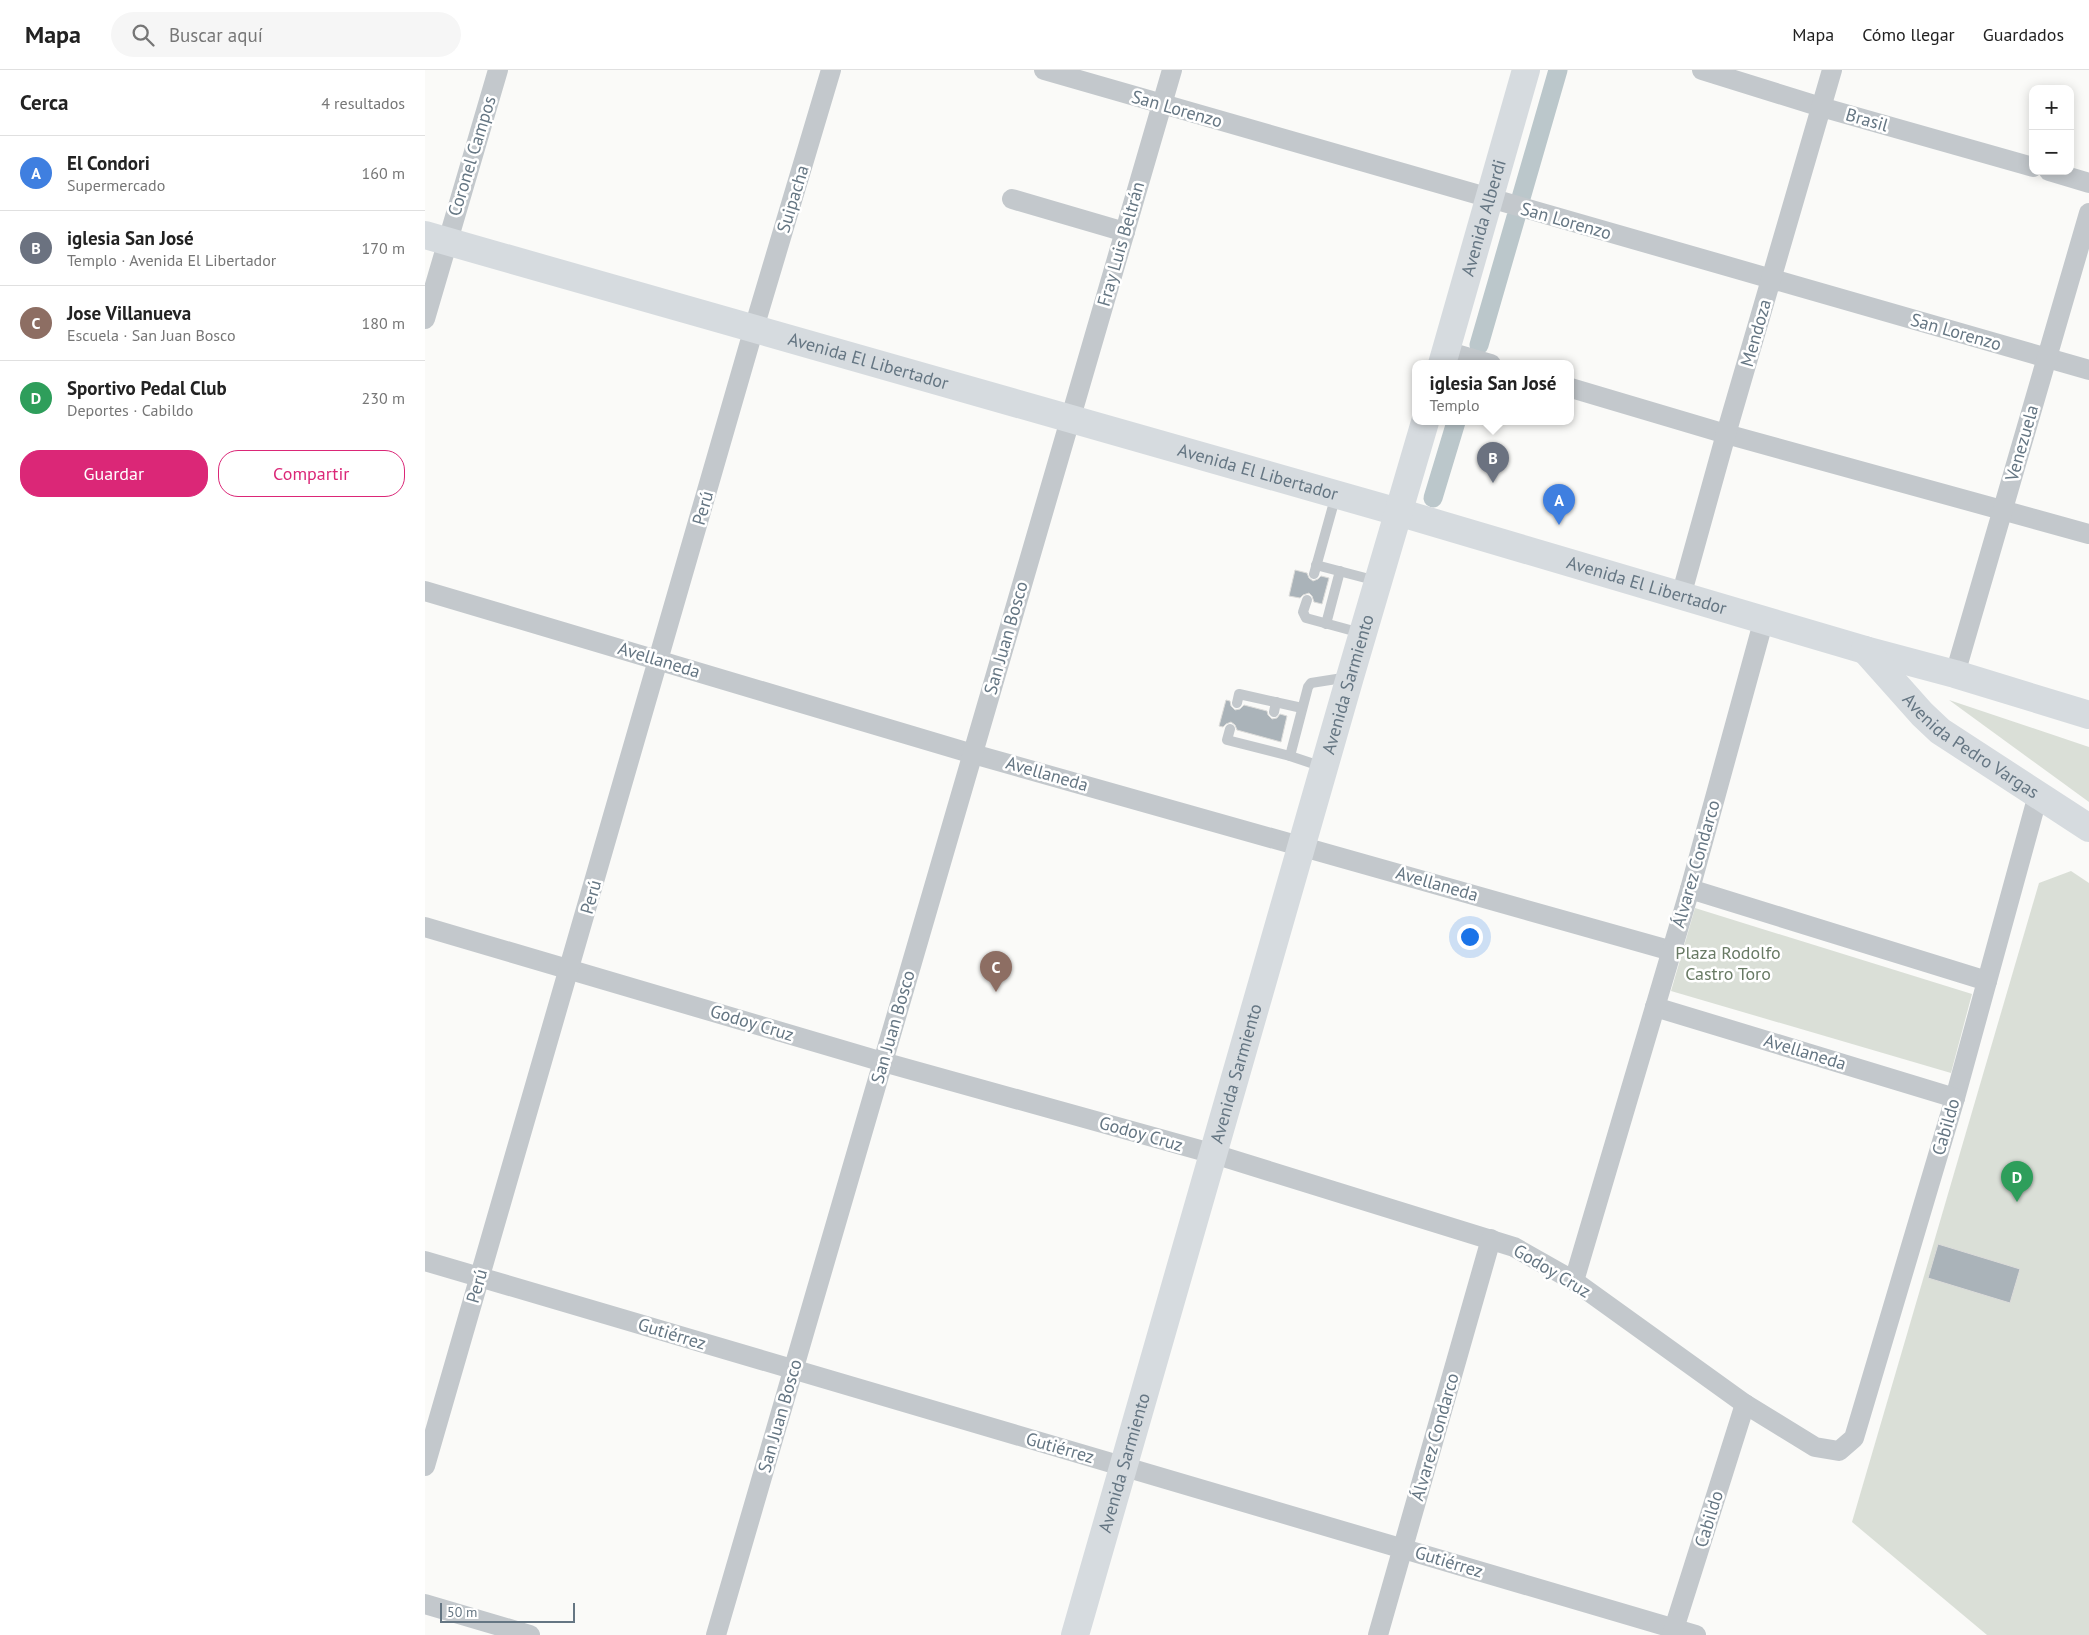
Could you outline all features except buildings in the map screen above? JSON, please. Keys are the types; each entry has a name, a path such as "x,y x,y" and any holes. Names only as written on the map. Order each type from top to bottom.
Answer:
{"main road":[{"name":"Avenida Alberdi","path":"1444,358 1526,70"},
{"name":"Avenida El Libertador","path":"436,238 1336,494 1865,650 1955,674 2089,715"},
{"path":"1398,512 1424,425"},
{"name":"Avenida Sarmiento","path":"1075,1635 1398,512"},
{"name":"Avenida Pedro Vargas","path":"1865,650 1922,714 1940,731 2089,828"}],"street":[{"name":"Coronel Campos","path":"425,319 436,238 498,70"},
{"name":"Suipacha","path":"755,328 831,70"},
{"name":"San Lorenzo","path":"1044,70 2089,370"},
{"name":"Fray Luis Beltrán","path":"1069,418 1172,70"},
{"name":"Brasil","path":"1702,70 1821,107 2029,166"},
{"name":"Mendoza","path":"1681,596 1832,70"},
{"path":"2062,175 2089,183"},
{"path":"1012,199 1125,232"},
{"name":"Venezuela","path":"1955,674 2089,213"},
{"name":"Perú","path":"425,1466 755,328"},
{"path":"1444,358 1460,360"},
{"path":"1574,389 1726,434 2089,534"},
{"name":"San Juan Bosco","path":"716,1635 1069,418"},
{"name":"Avellaneda","path":"425,591 973,754 1672,951"},
{"name":"Álvarez Condarco","path":"1574,1281 1690,889 1765,619"},
{"name":"Cabildo","path":"1839,1451 1855,1438 1955,1098 2038,796"},
{"path":"1690,889 1987,981"},
{"name":"Godoy Cruz","path":"425,926 883,1062 1214,1154 1514,1247 1574,1281 1745,1404 1815,1447 1839,1451"},
{"name":"Avellaneda","path":"1655,1007 1955,1098"},
{"name":"Álvarez Condarco","path":"1378,1635 1491,1240"},
{"name":"Gutiérrez","path":"425,1261 793,1371 1403,1548 1673,1632 1695,1635"},
{"name":"Cabildo","path":"1673,1632 1745,1404"},
{"path":"425,1604 530,1635"}],"lane":[{"path":"1336,494 1315,570 1340,571 1378,581"},
{"path":"1326,624 1340,571"},
{"path":"1307,600 1304,616 1306,618 1363,633"},
{"path":"1290,756 1306,692 1311,683 1350,677"},
{"path":"1237,703 1239,694 1275,707 1302,708"},
{"path":"1230,729 1227,740 1290,756 1325,768"},
{"path":"1264,750 1267,738"}],"green space":[{"path":"1949,700 2089,747 2089,802"},
{"path":"2071,871 2089,883 2089,1635 1987,1635 1852,1522 2039,883"},
{"name":"Plaza Rodolfo Castro Toro","path":"1695,908 1972,994 1951,1073 1671,991"}],"waterway":[{"path":"1521,198 1558,70"},
{"path":"1479,345 1516,217"},
{"path":"1433,498 1455,425"}],"place":[{"name":"iglesia San José","path":"1493,483"},
{"name":"El Condori","path":"1559,525"},
{"name":"Jose Villanueva","path":"996,992"},
{"name":"Sportivo Pedal Club","path":"2017,1202"}]}
